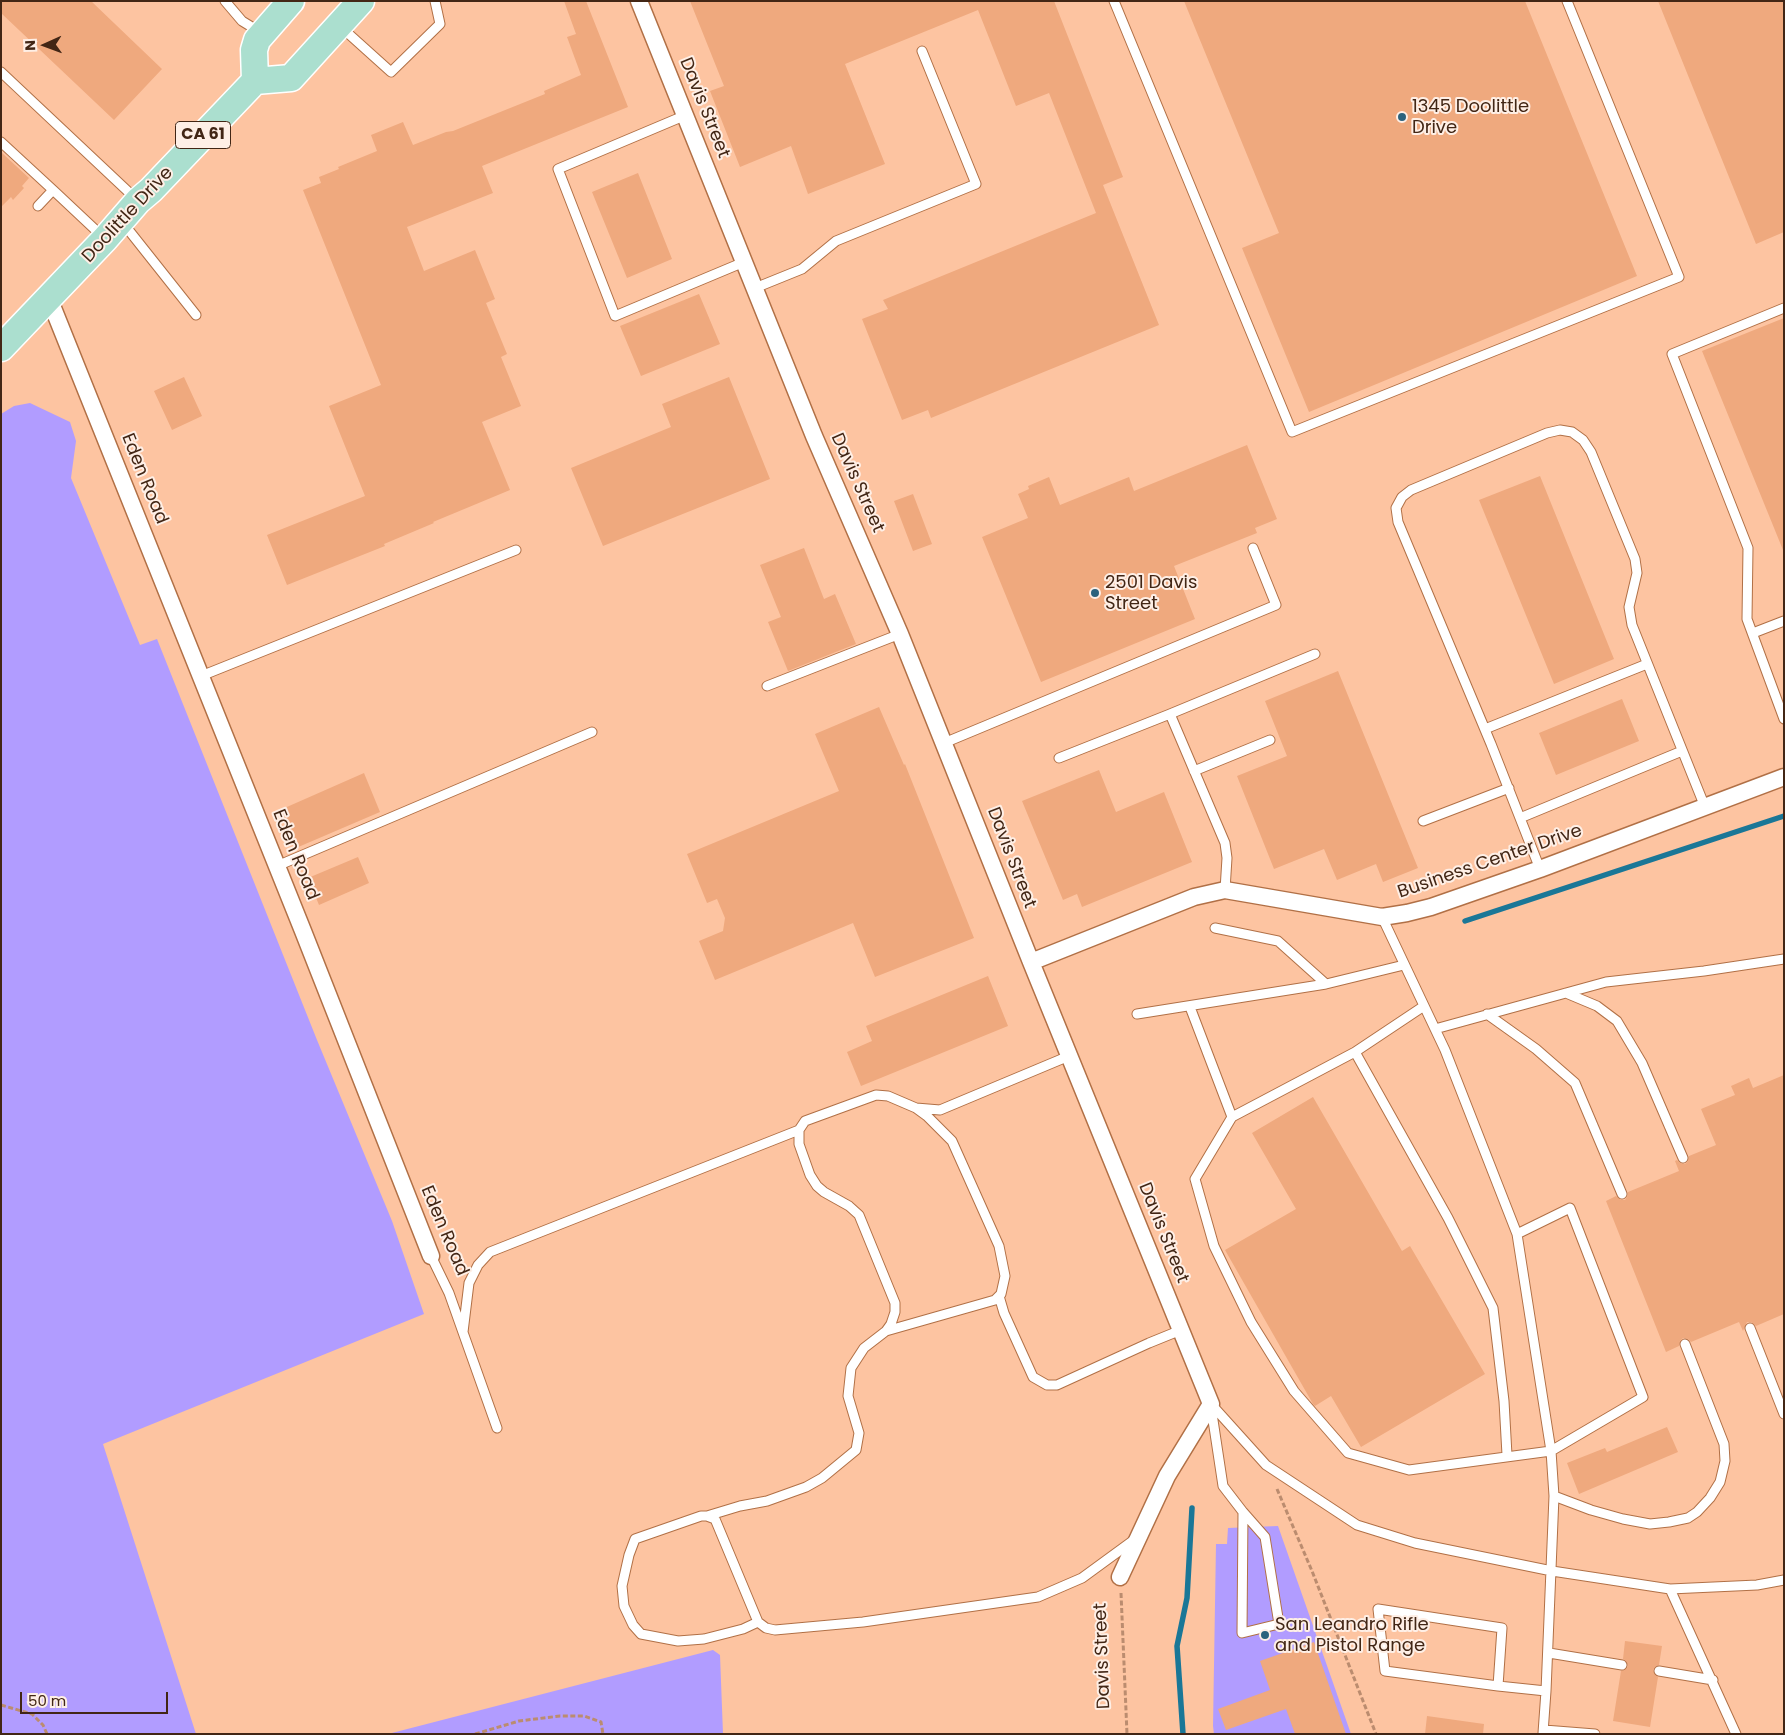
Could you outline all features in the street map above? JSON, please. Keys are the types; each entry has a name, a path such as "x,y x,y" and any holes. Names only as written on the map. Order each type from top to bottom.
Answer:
{"main road":[{"path":"290,1 261,34 254,50 255,81 291,78 361,1"},
{"name":"Doolittle Drive","path":"1,348 138,201 151,190 255,81"}],"street":[{"name":"Davis Street","path":"639,1 814,436 900,634 1211,1404"},
{"name":"Eden Road","path":"49,298 431,1256"},
{"name":"Business Center Drive","path":"1031,962 1194,897 1224,890 1382,917 1408,913 1431,907 1540,868 1784,777"},
{"path":"1120,1577 1167,1476 1211,1404"}],"lane":[{"path":"225,1 242,21 261,34"},
{"path":"339,25 391,72 440,24 435,1"},
{"path":"1114,1 1292,432 1679,277 1566,1"},
{"path":"755,288 802,269 836,241 976,184 922,51"},
{"path":"1,72 138,201"},
{"path":"686,115 558,169 611,306 615,316 744,262"},
{"path":"1,142 53,190 113,230 196,315"},
{"path":"38,206 53,190"},
{"path":"1784,308 1672,354 1748,548 1747,619 1784,720"},
{"path":"1540,868 1485,729 1398,522 1396,508 1402,497 1411,490 1547,434 1560,430 1572,432 1583,440 1591,452 1636,560 1637,573 1629,607 1632,625 1705,807"},
{"path":"944,743 1276,605 1253,548"},
{"path":"201,676 516,550"},
{"path":"1752,633 1784,621"},
{"path":"767,686 900,634"},
{"path":"1059,758 1315,654"},
{"path":"1485,729 1647,664"},
{"path":"1170,714 1225,843 1227,858 1224,890"},
{"path":"277,866 592,732"},
{"path":"1194,771 1270,740"},
{"path":"1520,818 1682,751"},
{"path":"1423,821 1509,788"},
{"path":"1382,917 1445,1050 1518,1234 1551,1450 1554,1496 1549,1653 1543,1732 1596,1734"},
{"path":"1215,928 1278,941 1326,984"},
{"path":"1435,1029 1606,982 1704,971 1784,958"},
{"path":"1137,1014 1326,984 1404,965"},
{"path":"1566,993 1597,1006 1617,1021 1642,1064 1682,1158"},
{"path":"1424,1006 1355,1052 1232,1117 1195,1178 1214,1246 1251,1322 1294,1391 1348,1453 1409,1470 1551,1450 1643,1397 1570,1208 1518,1234"},
{"path":"1190,1007 1232,1117"},
{"path":"1487,1014 1536,1049 1575,1084 1622,1194"},
{"path":"1355,1052 1448,1218 1493,1308 1504,1401 1507,1456"},
{"path":"758,1622 743,1629 704,1639 678,1641 641,1634 633,1625 624,1606 622,1586 629,1555 635,1539 701,1516 708,1516 740,1506 767,1501 806,1488 822,1478 856,1450 859,1433 848,1396 852,1368 864,1348 892,1324 895,1303 860,1215 817,1186 810,1175 799,1144 799,1130 805,1121 876,1095 888,1096 916,1108 940,1110 1069,1056"},
{"path":"886,1331 995,1300 999,1296 1005,1276 999,1246 952,1140 916,1108"},
{"path":"463,1332 470,1283 478,1265 490,1252 799,1130"},
{"name":"Eden Road","path":"431,1256 449,1293 498,1428"},
{"path":"999,1296 1004,1313 1033,1377 1047,1385 1057,1385 1149,1342 1181,1330"},
{"path":"1750,1328 1784,1414"},
{"path":"1554,1496 1623,1520 1650,1524 1688,1518 1697,1512 1710,1498 1720,1482 1725,1461 1724,1444 1685,1344"},
{"path":"1211,1404 1266,1465 1357,1525 1415,1543 1552,1571 1670,1589 1757,1586 1784,1580"},
{"path":"1211,1404 1223,1486 1265,1537 1279,1624 1242,1633 1243,1512"},
{"path":"708,1516 716,1519 758,1622 766,1628 775,1630 863,1622 1038,1597 1082,1578 1139,1537"},
{"path":"1670,1589 1736,1734"},
{"path":"1498,1686 1502,1628 1378,1609 1385,1672 1498,1686 1546,1691"},
{"path":"1549,1653 1622,1665"},
{"path":"1659,1671 1712,1680"}],"path":[{"path":"1266,1465 1312,1571 1376,1734"},
{"name":"Davis Street","path":"1120,1577 1126,1734"},
{"path":"1,1705 32,1714 43,1725 47,1734"},
{"path":"475,1734 520,1721 560,1716 584,1716 601,1722 603,1734"}],"shaded area":[{"path":"30,403 70,422 76,441 71,478 140,645 157,639 317,1040 392,1221 424,1314 103,1444 196,1734 1,1734 1,414 14,406"},
{"name":"San Leandro Rifle and Pistol Range","path":"1278,1526 1351,1734 1214,1734 1216,1544 1227,1544 1228,1528"},
{"path":"713,1650 720,1655 723,1734 388,1734"}],"building":[{"path":"1,1 91,1 162,69 114,120 1,13"},
{"path":"564,1 586,1 628,107 482,166 493,193 407,227 424,271 475,250 495,299 486,303 507,354 501,357 521,406 482,422 510,490 433,522 384,544 385,546 287,585 267,535 365,496 329,406 381,385 303,190 321,183 319,177 377,151 371,135 403,122 413,145 545,94 544,91 581,75 567,37 576,34"},
{"path":"690,1 1054,1 1123,177 1103,185 1159,325 931,418 928,410 902,420 862,319 888,309 883,300 1096,213 1049,93 1016,106 978,10 845,64 885,164 808,194 791,146 740,167 710,91 724,86"},
{"name":"1345 Doolittle Drive","path":"1184,1 1525,1 1637,276 1309,412 1242,248 1279,233"},
{"path":"1658,1 1784,1 1784,232 1756,244"},
{"path":"1,152 29,178 22,186 24,188 13,200 11,197 1,207"},
{"path":"638,173 672,259 627,278 592,192"},
{"path":"699,294 720,344 641,376 620,326"},
{"path":"1784,318 1784,550 1783,550 1702,351"},
{"path":"184,377 202,416 172,430 154,391"},
{"path":"729,377 770,479 603,546 571,468 671,427 662,404"},
{"name":"2501 Davis Street","path":"1247,445 1277,519 1255,528 1257,533 1174,566 1195,619 1041,682 982,537 1028,518 1018,494 1029,489 1028,486 1049,477 1060,505 1129,477 1134,491"},
{"path":"1540,476 1614,659 1554,684 1479,500"},
{"path":"913,494 932,544 913,551 894,501"},
{"path":"804,548 824,599 835,594 856,644 788,671 768,622 781,617 760,565"},
{"path":"1338,671 1418,868 1383,882 1376,864 1337,880 1324,849 1274,869 1237,776 1287,756 1265,701"},
{"path":"1622,699 1639,741 1556,775 1539,733"},
{"path":"879,707 905,764 974,938 875,977 853,923 715,980 699,941 723,931 725,918 717,899 707,903 687,854 839,791 815,734"},
{"path":"1099,770 1116,812 1164,792 1192,862 1082,907 1077,894 1063,900 1022,801"},
{"path":"364,773 380,812 296,848 280,810"},
{"path":"358,857 369,883 319,905 308,878"},
{"path":"988,976 1008,1026 861,1086 847,1052 872,1041 866,1026"},
{"path":"1784,1075 1784,1314 1756,1326 1751,1322 1747,1322 1743,1331 1739,1322 1691,1342 1683,1338 1679,1346 1666,1352 1606,1201 1616,1196 1621,1200 1625,1200 1628,1192 1679,1171 1675,1161 1677,1160 1685,1164 1689,1156 1716,1145 1701,1109 1735,1095 1731,1086 1749,1078 1753,1088"},
{"path":"1313,1097 1402,1251 1410,1246 1485,1374 1361,1447 1331,1396 1315,1406 1313,1404 1225,1250 1296,1209 1252,1133"},
{"path":"1667,1427 1678,1452 1579,1494 1567,1463 1605,1448 1607,1452"},
{"path":"1625,1641 1662,1646 1659,1665 1653,1670 1658,1677 1650,1727 1613,1721 1621,1671 1628,1666 1623,1659"},
{"path":"1314,1642 1346,1734 1295,1734 1286,1709 1226,1730 1218,1709 1270,1690 1260,1661"},
{"path":"1427,1716 1484,1724 1483,1734 1425,1734"}],"waterway":[{"path":"1465,921 1784,816"},
{"path":"1183,1734 1177,1646 1187,1598 1192,1508"}],"place":[{"name":"1345 Doolittle Drive","path":"1402,117"},
{"name":"2501 Davis Street","path":"1095,593"},
{"name":"San Leandro Rifle and Pistol Range","path":"1265,1635"}]}
